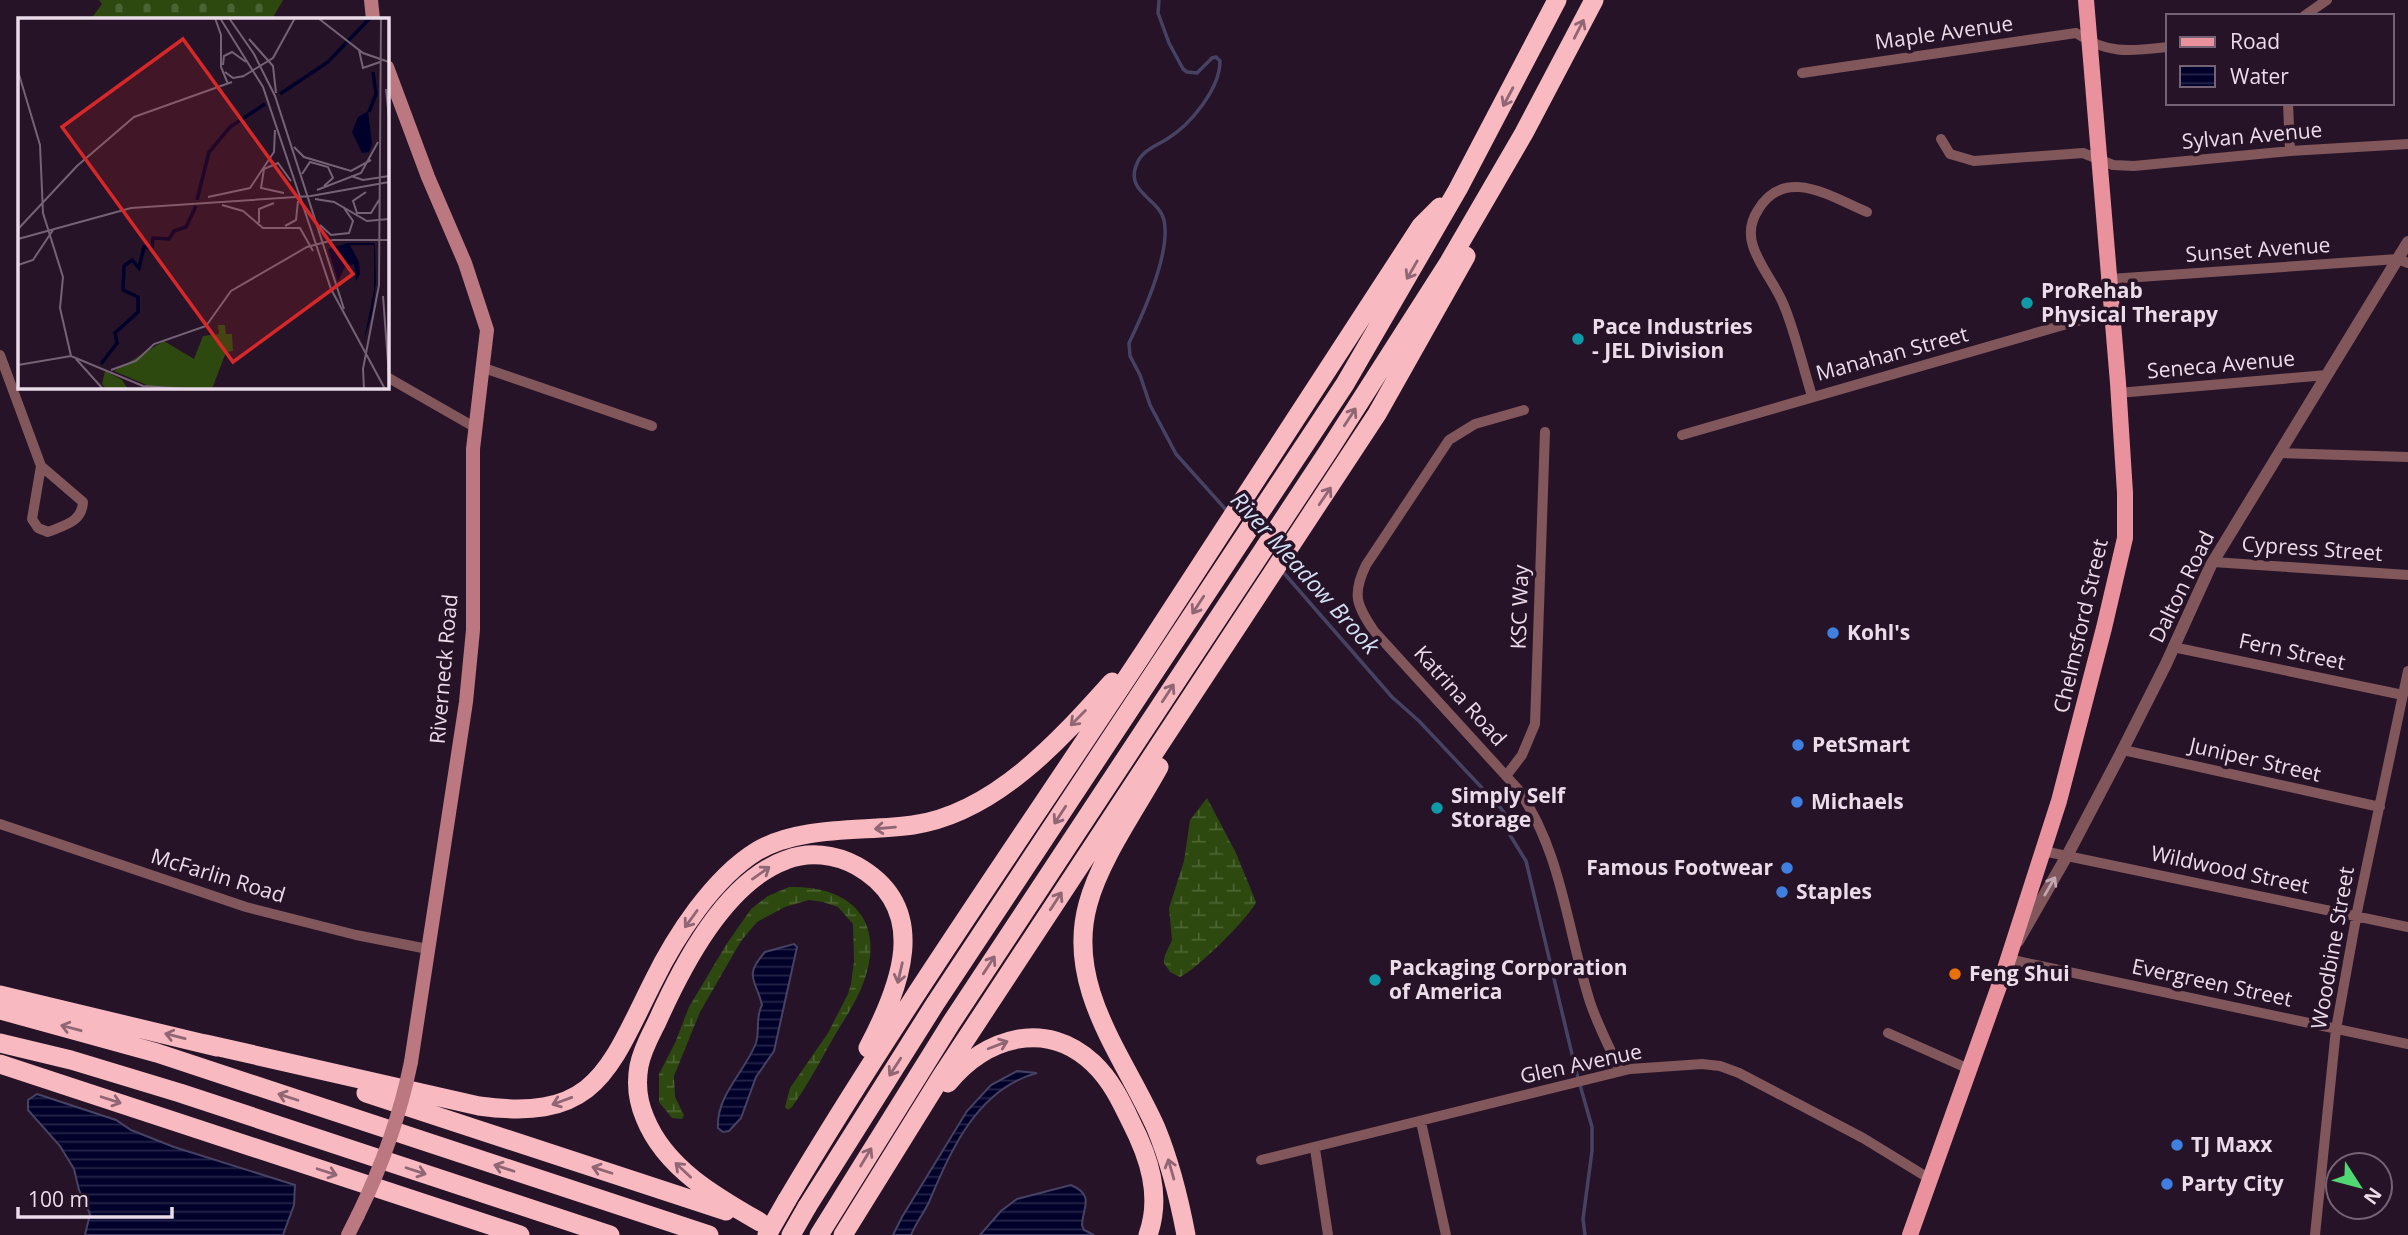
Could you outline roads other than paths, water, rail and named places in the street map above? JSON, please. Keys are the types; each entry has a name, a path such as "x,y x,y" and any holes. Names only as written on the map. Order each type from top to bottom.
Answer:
{"highway":[{"path":"791,1235 915,1035 1345,384 1458,190 1557,0"},
{"path":"819,1235 951,1023 1450,262 1524,133 1594,0"},
{"path":"847,1228 941,1077 1377,414 1434,316 1490,209 1524,133"},
{"path":"763,1228 788,1200 919,990 1143,653 1421,226 1458,190"},
{"path":"1186,1235 1172,1171 1161,1141 1090,994 1083,962 1082,938 1088,903 1103,868 1231,636"},
{"path":"0,995 479,1106 523,1109 570,1099 589,1088 610,1066 679,936 712,892 748,857 791,837 923,823 976,803 999,789 1047,748 1114,678 1143,653"},
{"path":"763,1228 697,1183 667,1153 652,1132 642,1110 638,1068 685,965 738,893 768,867 788,859 809,855 831,856 862,869 886,890 900,920 904,957 898,984 884,1017 788,1200"},
{"path":"0,1010 157,1053 709,1235"},
{"path":"886,1164 942,1090 972,1058 993,1046 1014,1039 1035,1038 1055,1042 1073,1049 1098,1069 1119,1098 1136,1133 1154,1186 1153,1218 1148,1235"},
{"path":"0,1043 59,1056 157,1086 610,1235"},
{"path":"206,1044 325,1079 763,1228 799,1235"},
{"path":"0,1064 520,1235"}],"main road":[{"path":"371,0 373,18"},
{"name":"Chelmsford Street","path":"1910,1235 2008,959 2043,851 2072,752 2123,546 2125,493 2086,0"},
{"name":"Riverneck Road","path":"348,1235 389,1142 400,1110 411,1062 467,691 473,630 472,532 476,428 487,330 465,263 428,177 388,70"}],"street":[{"path":"2307,14 2327,0"},
{"name":"Maple Avenue","path":"1802,73 2076,33 2108,50 2166,47"},
{"path":"2288,105 2290,151"},
{"name":"Sylvan Avenue","path":"1941,139 1950,154 1974,161 2083,153 2113,165 2134,166 2290,151 2408,144"},
{"path":"1812,396 1786,310 1753,246 1750,230 1763,202 1783,188 1798,186 1867,212"},
{"name":"Dalton Road","path":"2008,959 2123,750 2213,562 2327,375 2403,261 2408,242"},
{"name":"Sunset Avenue","path":"2110,279 2403,261"},
{"name":"Manahan Street","path":"1682,435 2112,311"},
{"path":"0,355 4,382 41,466 83,502 82,512 76,520 48,531 38,528 32,519 41,466"},
{"path":"484,369 652,426"},
{"name":"Seneca Avenue","path":"2118,393 2327,375"},
{"path":"388,378 476,428"},
{"name":"Katrina Road","path":"1524,410 1475,424 1449,440 1366,565 1357,592 1359,607 1374,631 1506,776 1529,805 1542,831 1558,876 1589,1000 1620,1071"},
{"name":"KSC Way","path":"1506,776 1522,754 1535,723 1545,432"},
{"path":"2279,453 2408,457"},
{"name":"Cypress Street","path":"2213,562 2408,575"},
{"name":"Fern Street","path":"2174,647 2403,695"},
{"name":"Woodbine Street","path":"2315,1235 2336,1029 2408,671"},
{"name":"Juniper Street","path":"2123,750 2380,807"},
{"name":"McFarlin Road","path":"0,824 246,907 356,935 428,949"},
{"name":"Wildwood Street","path":"2043,851 2068,854 2408,927"},
{"name":"Evergreen Street","path":"2008,959 2408,1044"},
{"path":"1888,1033 1969,1069"},
{"name":"Glen Avenue","path":"1261,1160 1315,1149 1620,1071 1702,1064 1733,1070 1863,1138 1930,1179"},
{"path":"1420,1122 1446,1235"},
{"path":"1315,1149 1328,1235"}],"water":[{"path":"794,944 797,947 774,1051 756,1077 741,1118 729,1131 723,1132 718,1128 722,1105 757,1038 762,1005 753,978 754,967 765,952"},
{"path":"1017,1071 1037,1073 1016,1081 982,1107 957,1143 911,1235 893,1235 967,1111 991,1085"},
{"path":"37,1094 116,1120 131,1130 174,1147 295,1185 294,1205 283,1235 85,1235 90,1214 79,1190 74,1169 60,1146 28,1110 28,1100"},
{"path":"1071,1185 1085,1197 1082,1225 1084,1230 1094,1235 980,1235 1001,1211 1017,1199"}],"waterway":[{"name":"River Meadow Brook","path":"1159,0 1158,13 1169,43 1183,69 1197,73 1212,58 1216,57 1220,61 1215,83 1194,116 1176,133 1145,153 1136,166 1135,182 1161,213 1165,233 1160,265 1129,343 1130,356 1150,405 1176,454 1228,512"},
{"name":"River Meadow Brook","path":"1283,572 1392,697 1419,721 1505,814 1510,835 1526,861 1592,1127 1592,1151 1583,1219 1585,1235"}],"place":[{"name":"ProRehab Physical Therapy","path":"2027,303"},
{"name":"Pace Industries - JEL Division","path":"1578,339"},
{"name":"Kohl's","path":"1833,633"},
{"name":"PetSmart","path":"1798,745"},
{"name":"Michaels","path":"1797,802"},
{"name":"Simply Self Storage","path":"1437,808"},
{"name":"Famous Footwear","path":"1787,868"},
{"name":"Staples","path":"1782,892"},
{"name":"Feng Shui","path":"1955,974"},
{"name":"Packaging Corporation of America","path":"1375,980"},
{"name":"TJ Maxx","path":"2177,1145"},
{"name":"Party City","path":"2167,1184"}]}
